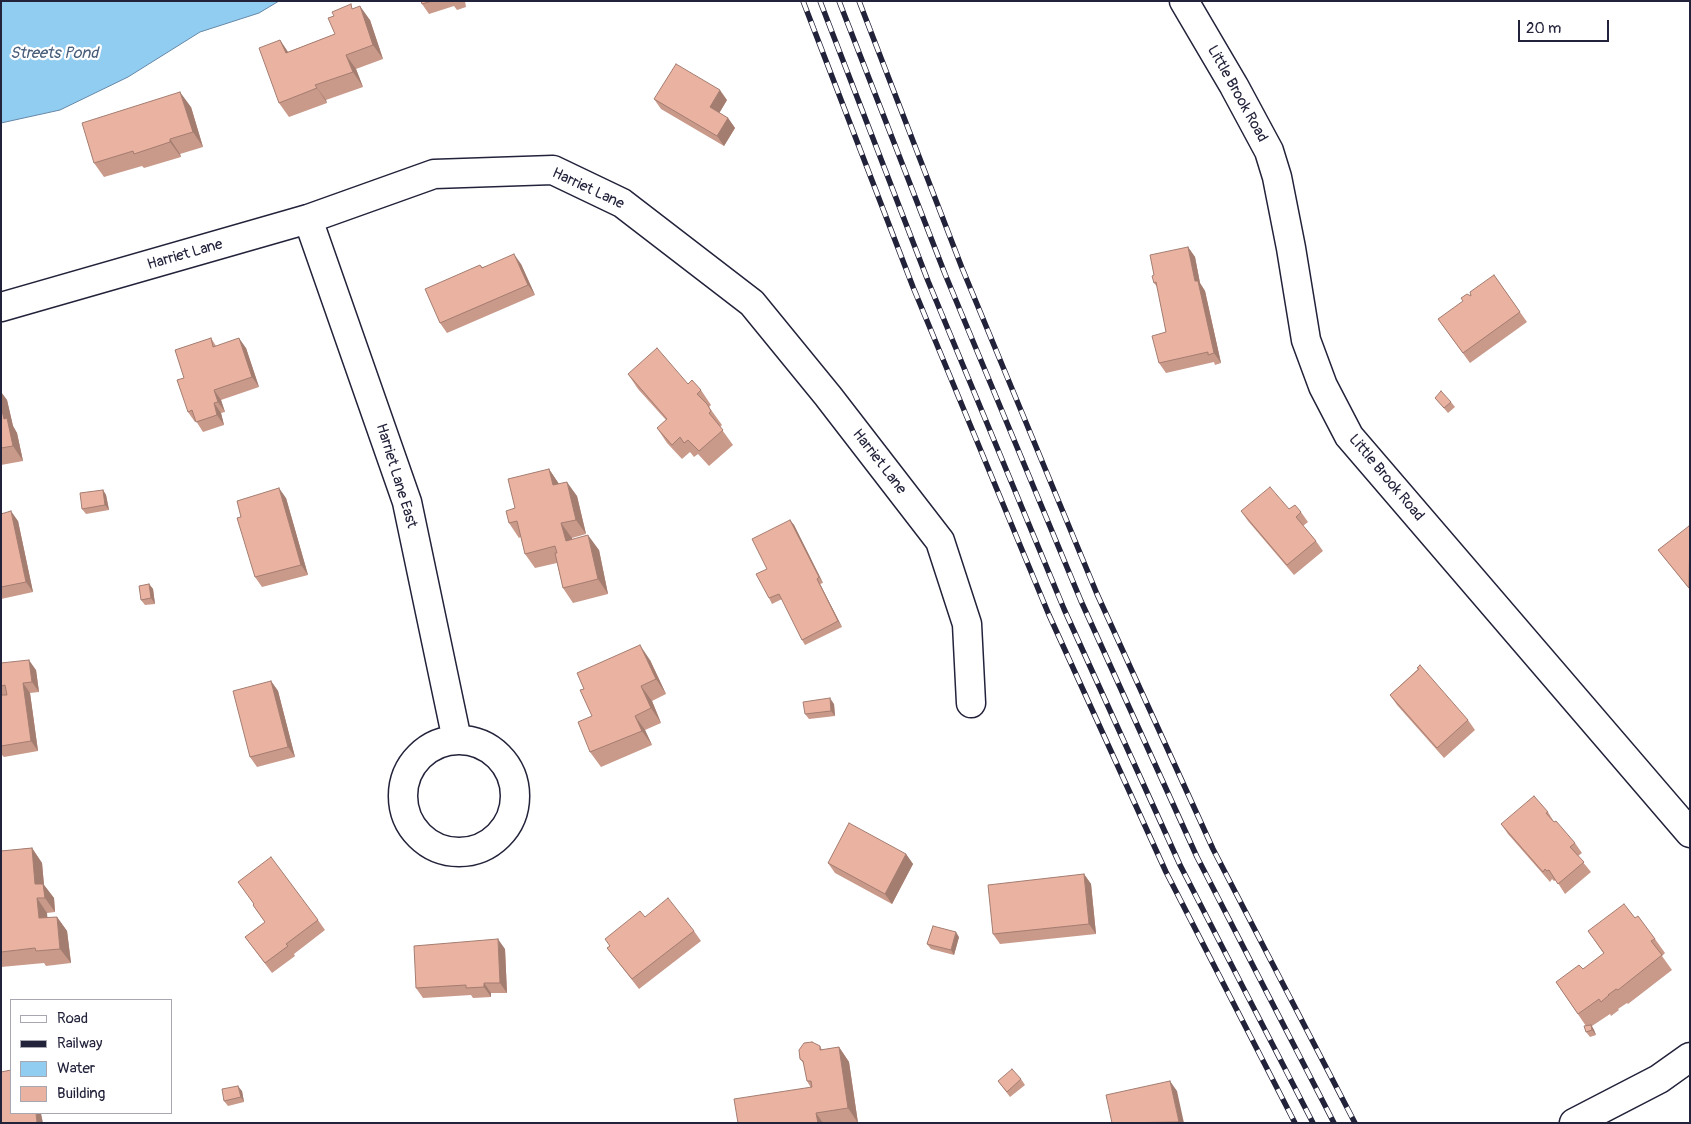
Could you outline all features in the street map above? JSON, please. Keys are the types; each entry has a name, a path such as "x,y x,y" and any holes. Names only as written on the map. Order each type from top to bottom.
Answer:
{"street":[{"name":"Little Brook Road","path":"1184,1 1234,86 1269,151 1279,186 1306,340 1324,386 1349,436 1690,833"},
{"name":"Harriet Lane","path":"1,307 308,219 434,174 553,170 622,203 752,303 828,396 940,541 967,624 971,703"},
{"name":"Harriet Lane East","path":"308,219 407,502 458,740"},
{"path":"458,740 480,743 498,755 510,774 516,795 512,817 500,836 482,848 460,853 439,849 420,838 407,819 402,798 406,776 418,757 436,744 458,740"},
{"path":"1574,1123 1659,1080 1690,1057"}],"water":[{"name":"Streets Pond","path":"1,1 279,1 259,13 200,32 128,77 60,110 1,123"}],"building":[{"path":"421,1 432,1 422,4"},
{"path":"351,4 352,9 360,6 373,45 346,55 353,72 315,85 317,88 279,103 259,48 280,40 286,53 335,34 328,18 334,16 332,12"},
{"path":"676,64 720,90 710,107 728,118 717,136 654,99"},
{"path":"180,92 193,132 134,154 133,151 94,163 82,123"},
{"path":"1188,247 1195,281 1198,281 1214,353 1208,355 1208,352 1159,363 1152,336 1166,332 1156,282 1154,283 1152,276 1154,275 1150,255"},
{"path":"514,254 528,285 440,323 425,289 480,265 482,268"},
{"path":"1494,275 1520,312 1463,353 1438,319 1463,301 1461,298 1467,294 1471,296 1470,292"},
{"path":"211,338 213,347 239,338 252,377 214,390 218,402 214,403 217,415 196,422 192,410 188,412 177,380 184,378 175,350"},
{"path":"657,348 688,384 692,380 701,390 697,394 707,404 711,411 709,413 723,430 699,451 688,440 684,443 680,437 672,445 657,428 667,419 628,374"},
{"path":"1441,391 1451,402 1444,408 1435,398"},
{"path":"1,406 4,419 7,418 13,446 1,448"},
{"path":"549,469 553,485 567,482 576,520 561,523 566,541 588,535 598,579 563,588 555,546 525,554 517,521 509,523 506,511 515,508 508,479"},
{"path":"1270,487 1289,509 1295,505 1301,512 1296,517 1316,541 1287,565 1241,511"},
{"path":"279,488 301,565 255,577 237,518 241,517 237,501"},
{"path":"103,490 105,505 82,509 80,493"},
{"path":"11,511 26,582 1,587 1,514"},
{"path":"790,520 819,577 817,579 838,621 802,640 779,594 769,598 756,574 767,569 752,539"},
{"path":"1690,526 1689,588 1658,550"},
{"path":"149,584 151,598 141,600 139,586"},
{"path":"640,645 656,679 641,686 651,708 635,716 642,731 590,752 578,722 592,716 580,690 584,689 577,673"},
{"path":"29,660 32,682 23,683 31,741 1,746 1,695 7,695 5,685 1,686 1,663"},
{"path":"1420,665 1468,720 1437,748 1390,695 1419,669 1417,668"},
{"path":"271,681 288,747 250,757 233,691"},
{"path":"830,698 831,711 805,714 803,702"},
{"path":"1534,796 1548,812 1546,813 1554,822 1556,821 1575,843 1570,847 1584,862 1558,884 1549,870 1545,869 1543,872 1501,824"},
{"path":"849,823 906,854 885,894 828,863"},
{"path":"32,848 35,884 43,884 45,898 37,898 39,918 57,917 60,949 36,951 35,948 1,952 1,851"},
{"path":"271,857 318,920 286,944 288,946 265,963 245,937 265,922 238,882"},
{"path":"1084,874 1089,924 993,934 988,885"},
{"path":"668,898 694,931 632,979 607,948 610,946 605,939 640,911 645,917"},
{"path":"1624,904 1635,918 1638,916 1655,939 1651,941 1662,955 1601,1002 1599,999 1578,1014 1556,982 1579,965 1583,969 1604,953 1588,931"},
{"path":"933,926 956,932 951,950 927,944"},
{"path":"498,939 500,983 484,983 484,987 466,988 466,985 416,988 414,946"},
{"path":"1591,1025 1592,1030 1586,1032 1584,1026"},
{"path":"812,1042 820,1046 820,1050 839,1047 848,1108 816,1113 818,1123 738,1123 734,1099 812,1087 811,1081 807,1081 799,1050 804,1043"},
{"path":"1012,1069 1021,1079 1007,1092 998,1081"},
{"path":"10,1070 10,1114 36,1114 37,1123 1,1123 1,1072"},
{"path":"1170,1081 1179,1122 1112,1123 1106,1095"},
{"path":"238,1086 241,1097 224,1101 222,1089"}],"railway":[{"path":"803,1 913,287 1049,615 1166,872 1295,1123"},
{"path":"820,1 928,281 1064,609 1180,865 1313,1123"},
{"path":"839,1 945,274 1081,601 1197,857 1334,1123"},
{"path":"859,1 962,268 1097,594 1213,849 1355,1123"}]}
